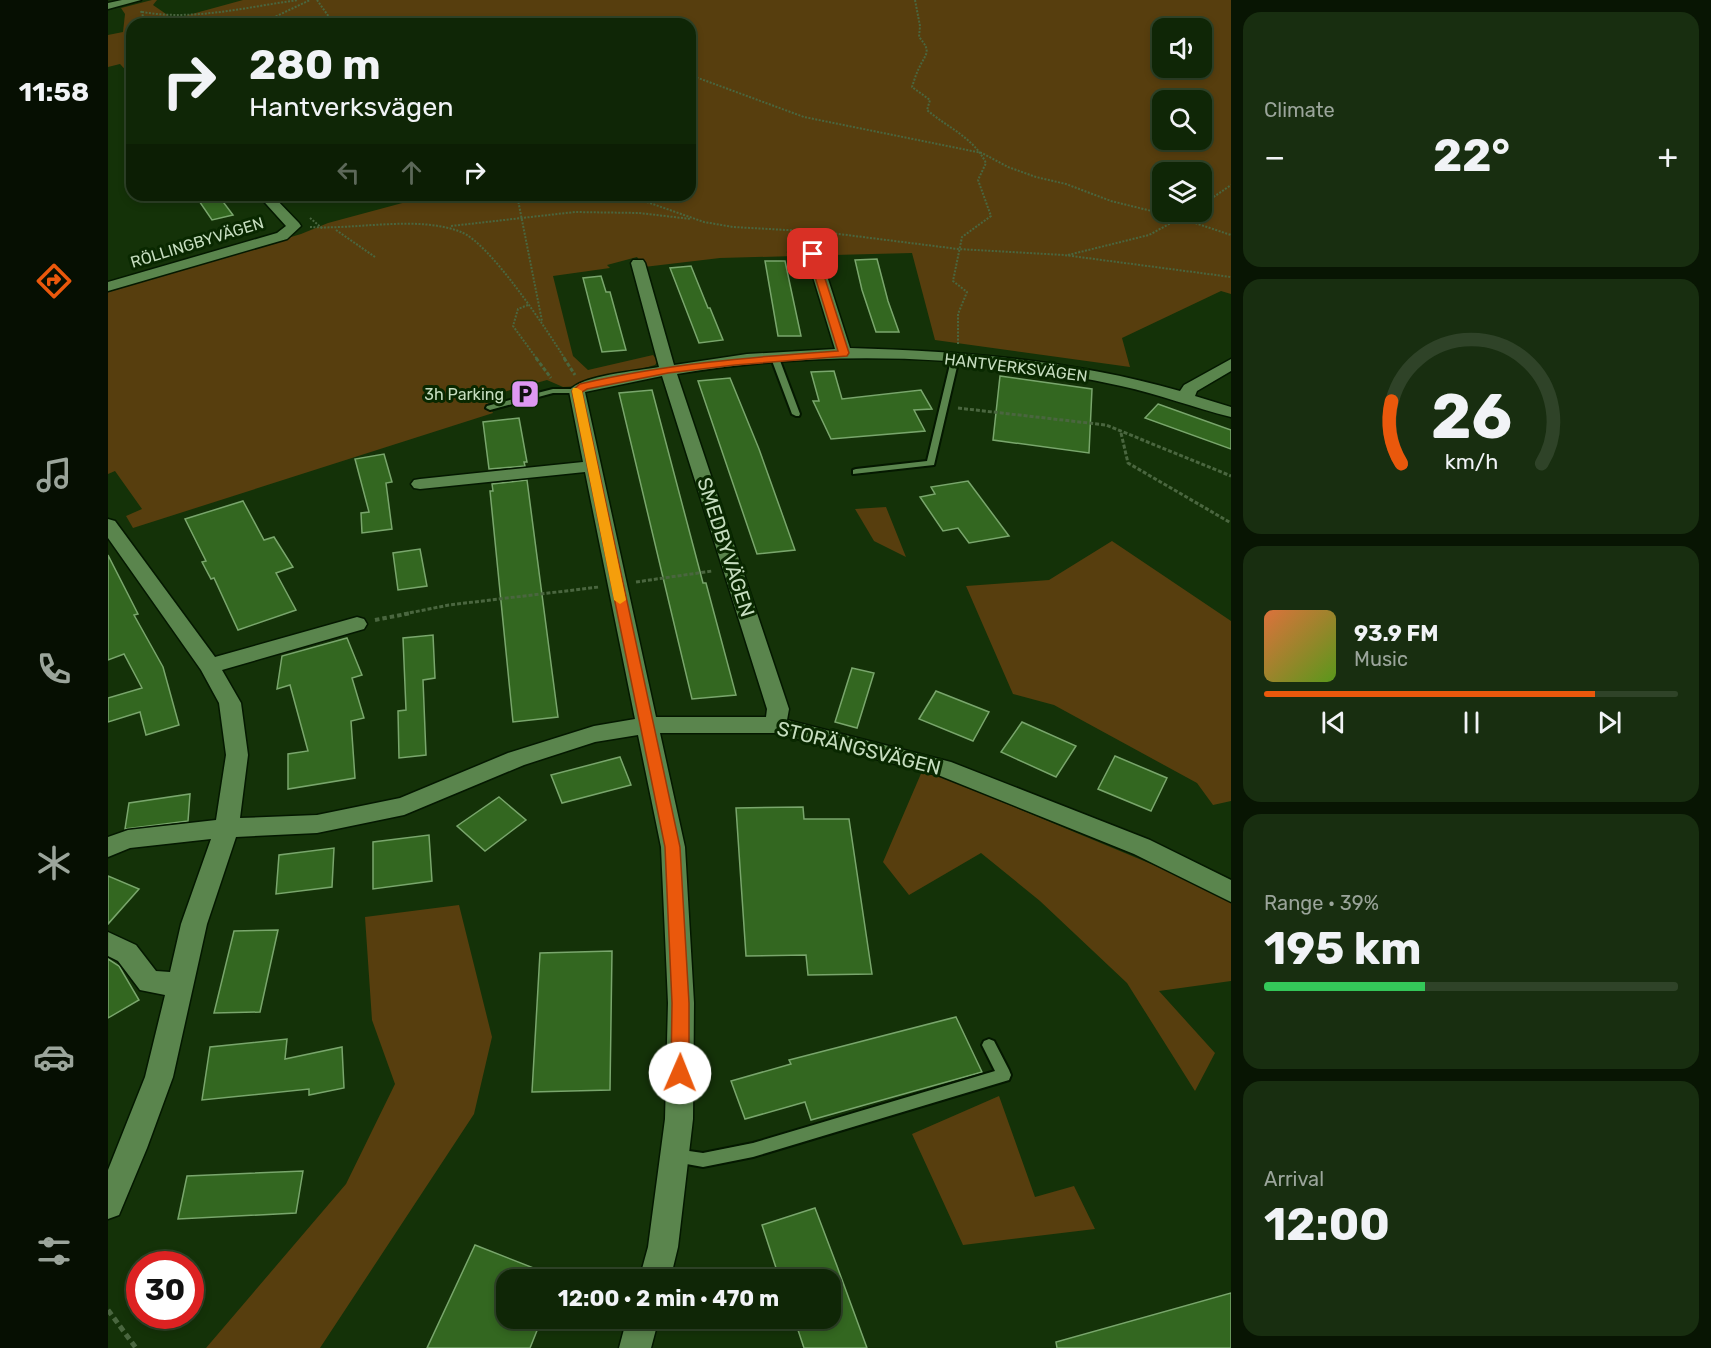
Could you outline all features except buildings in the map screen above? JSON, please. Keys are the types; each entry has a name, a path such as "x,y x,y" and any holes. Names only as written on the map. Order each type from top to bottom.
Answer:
{"street":[{"path":"108,6 136,0"},
{"name":"RÖLLINGBYVÄGEN","path":"108,287 282,236 294,226 275,201"},
{"path":"813,254 844,353"},
{"path":"638,262 668,370"},
{"name":"HANTVERKSVÄGEN","path":"578,386 668,370 844,353 955,358 1032,365 1122,381 1231,412"},
{"path":"1186,398 1190,388 1231,364"},
{"name":"SMEDBYVÄGEN","path":"668,370 778,709 775,725"},
{"path":"578,386 592,466 673,847 681,1003 679,1119 663,1247 657,1269"},
{"path":"420,484 592,466"},
{"path":"108,525 210,666 230,703 237,755 227,828 194,924 159,1077 133,1148 108,1204"},
{"path":"210,666 357,624"},
{"name":"STORÄNGSVÄGEN","path":"108,847 128,839 227,828 317,824 404,806 516,759 594,734 648,725 775,725 943,768 1142,847 1231,892"},
{"path":"108,944 127,953 149,982 180,985"},
{"path":"635,1348 640,1329"}],"lane":[{"path":"775,358 796,414"},
{"path":"856,472 931,463 946,406 955,358"},
{"path":"490,408 578,386"},
{"path":"674,1156 703,1160 753,1150 1004,1075 989,1045"}],"path":[{"path":"159,15 195,14 298,0"},
{"path":"272,18 310,0"},
{"path":"317,0 330,18"},
{"path":"915,0 920,26 919,38 926,45 927,55 919,67 912,87 930,100 927,110 932,115 957,130 980,149 986,163 978,180 991,216 966,232 958,249 953,281 967,292 958,314 958,346 955,358"},
{"path":"141,12 184,18"},
{"path":"696,77 804,117 982,153 1008,167 1036,177 1066,184 1111,201 1152,211"},
{"path":"1212,197 1231,185"},
{"path":"518,201 542,322"},
{"path":"644,201 704,222"},
{"path":"294,226 336,229 447,226 575,212 662,214 733,227 823,232 958,249 1064,255 1231,277"},
{"path":"1064,255 1149,235 1173,222"},
{"path":"1191,222 1231,236"},
{"path":"447,226 461,230 477,240 542,322 578,386"},
{"path":"336,229 375,257"},
{"path":"528,305 518,309 513,326 552,379"},
{"path":"946,406 1106,425 1231,476"},
{"path":"1120,432 1128,463 1231,523"},
{"path":"357,624 449,604 617,585 733,568"},
{"path":"108,1310 136,1348"}],"shaded area":[{"path":"152,0 157,0 153,5 169,16 181,17 243,0 1231,0 1231,294 1221,291 1122,338 1130,367 935,340 912,253 834,255 822,245 786,252 795,256 720,258 644,267 637,257 607,265 610,268 553,276 573,356 588,370 653,355 658,361 655,365 583,386 563,387 547,380 485,397 493,413 133,528 126,516 142,509 115,471 108,474 108,292 301,234 328,223 410,201 696,201 696,18 126,18 126,70 120,64 108,67 108,35 123,32 125,14 121,8"},
{"path":"886,507 906,557 874,541 855,509"},
{"path":"1112,541 1231,621 1231,801 1213,805 1197,783 1054,705 1013,694 966,586 1049,580"},
{"path":"923,769 1197,883 1231,901 1231,981 1159,991 1215,1053 1195,1091 1127,983 1040,901 981,853 909,895 883,862"},
{"path":"459,905 492,1037 474,1114 320,1348 206,1348 346,1184 395,1084 372,1020 365,917"},
{"path":"999,1096 1035,1197 1074,1186 1095,1229 963,1245 912,1134"}],"slow traffic":[{"path":"577,391 620,600"}],"place":[{"name":"3h Parking","path":"525,394"}],"route":[{"path":"680,1073 681,1003 673,847 577,391 583,386 668,370 844,353 813,254"}]}
